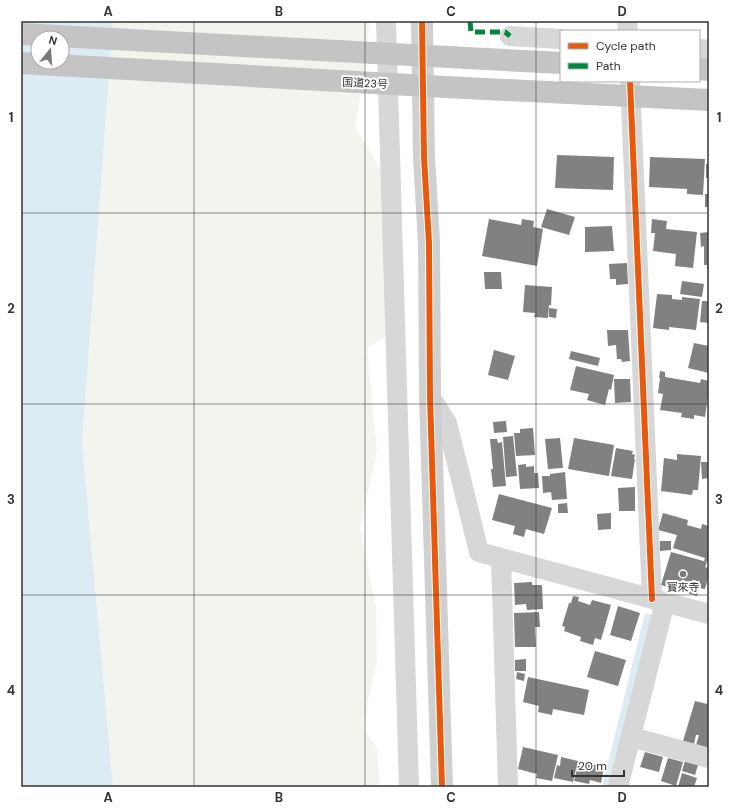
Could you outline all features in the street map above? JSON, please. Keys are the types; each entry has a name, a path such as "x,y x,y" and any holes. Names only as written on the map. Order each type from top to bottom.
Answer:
{"highway":[{"path":"21,34 560,63"},
{"name":"国道23号","path":"21,63 709,100"}],"street":[{"path":"386,21 409,787"},
{"path":"422,21 417,55 417,85 424,157 429,243 430,396 442,787"},
{"path":"510,36 560,39"},
{"path":"618,787 631,737 659,600 630,82"},
{"path":"430,396 447,423 479,552 709,614"},
{"path":"501,558 508,787"},
{"path":"631,737 709,758"}],"shaded area":[{"path":"21,21 113,21 82,443 113,787 21,787"},
{"path":"113,21 370,21 355,127 381,170 387,335 367,348 377,451 360,528 376,606 377,662 368,700 364,730 377,749 380,787 113,787 82,443"},
{"path":"645,613 653,615 609,787 602,787"}],"building":[{"path":"557,155 614,157 613,190 555,188"},
{"path":"650,157 705,159 703,195 687,194 687,189 649,187"},
{"path":"706,164 709,164 709,178 706,178"},
{"path":"705,194 709,194 709,207 705,207"},
{"path":"547,209 575,217 569,235 541,227"},
{"path":"489,219 521,225 522,219 534,221 533,227 543,229 537,266 482,256"},
{"path":"652,219 667,221 666,229 697,232 693,268 675,266 676,254 653,251 655,233 651,233"},
{"path":"612,226 614,251 585,252 585,227"},
{"path":"709,232 709,269 707,269 707,265 704,265 704,246 701,247 700,233"},
{"path":"627,263 628,284 616,285 616,279 610,279 609,264"},
{"path":"484,272 501,272 502,289 485,289"},
{"path":"682,281 704,284 702,297 680,294"},
{"path":"525,285 552,287 551,305 549,305 548,318 534,317 535,313 523,312"},
{"path":"657,294 672,295 672,299 682,300 682,297 700,299 696,330 669,327 669,330 653,328"},
{"path":"702,301 709,301 709,323 700,322"},
{"path":"549,308 557,309 556,318 549,317"},
{"path":"607,330 628,330 630,361 622,362 621,359 617,359 616,345 608,346"},
{"path":"694,343 709,346 709,373 688,368"},
{"path":"494,350 515,356 508,380 488,375"},
{"path":"571,351 600,358 598,366 569,359"},
{"path":"576,366 614,375 611,390 609,389 605,405 587,400 589,394 570,390"},
{"path":"660,371 665,372 665,377 700,383 701,379 709,381 705,417 694,415 694,419 681,417 682,413 660,410 663,394 658,393"},
{"path":"614,379 630,379 631,402 615,403"},
{"path":"506,421 507,432 494,433 493,422"},
{"path":"533,428 535,455 516,456 514,433 520,433 520,429"},
{"path":"513,436 517,476 506,477 503,437"},
{"path":"560,438 563,468 548,469 545,439"},
{"path":"574,438 614,445 609,476 568,469"},
{"path":"490,439 497,439 498,443 502,442 506,486 493,487"},
{"path":"616,448 633,451 632,454 635,455 635,459 632,479 611,476"},
{"path":"677,454 701,456 698,490 693,490 692,495 661,491 664,458 677,460"},
{"path":"701,462 709,462 709,478 702,479"},
{"path":"526,464 526,467 534,466 534,473 538,473 539,488 520,489 518,465"},
{"path":"565,472 567,499 552,500 551,492 543,493 542,476 550,476 550,474"},
{"path":"635,487 635,511 619,511 618,488"},
{"path":"499,494 552,508 544,534 526,529 524,537 513,534 515,526 492,520"},
{"path":"567,503 568,513 558,513 558,504"},
{"path":"611,513 611,529 598,530 597,514"},
{"path":"663,513 688,520 687,525 701,529 702,524 709,526 709,562 704,561 705,558 673,548 677,535 658,530"},
{"path":"660,541 671,541 671,550 660,551"},
{"path":"671,552 707,562 705,567 709,568 709,575 705,589 699,588 697,596 661,585"},
{"path":"532,582 532,585 542,585 543,609 527,610 526,604 515,605 514,583"},
{"path":"573,596 579,597 578,601 590,605 592,600 611,605 601,640 595,638 593,645 580,641 581,637 564,631 565,627 562,626 569,603 571,603"},
{"path":"618,606 640,613 631,641 610,635"},
{"path":"539,612 540,627 535,627 536,647 515,647 514,613"},
{"path":"595,651 626,660 618,686 587,677"},
{"path":"526,659 526,671 515,671 515,660"},
{"path":"517,672 525,674 524,681 516,679"},
{"path":"528,677 589,690 584,715 553,709 552,715 538,712 539,706 523,702"},
{"path":"695,701 707,704 709,703 709,748 696,745 699,735 696,735 694,744 683,741"},
{"path":"523,747 558,755 552,781 536,778 537,774 518,769"},
{"path":"645,752 663,757 659,772 640,767"},
{"path":"561,757 578,761 573,782 554,778 557,765 560,766"},
{"path":"668,758 683,762 676,786 661,781"},
{"path":"579,761 604,767 601,783 590,780 589,784 574,781"},
{"path":"685,761 698,765 695,775 682,771"},
{"path":"682,773 697,778 694,787 678,787"}],"marked path":[{"path":"470,21 471,32 505,32 510,36"}],"cycle path":[{"path":"422,21 424,157 429,243 430,396 442,787"},
{"path":"630,82 652,599"}],"place":[{"name":"寳來寺","path":"683,574"}]}
